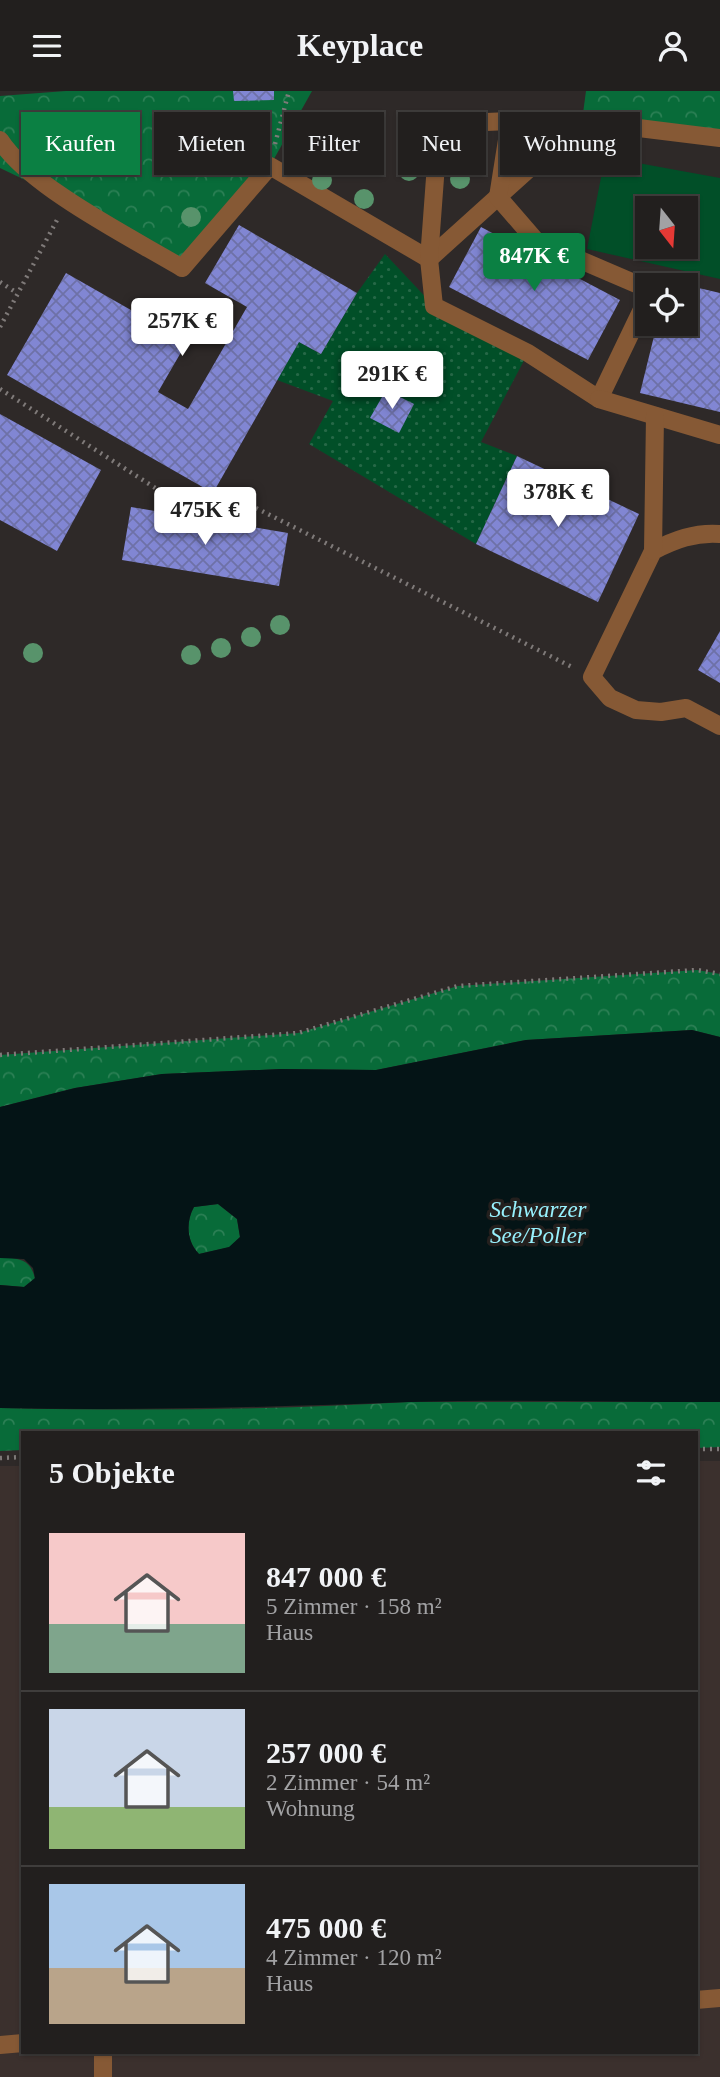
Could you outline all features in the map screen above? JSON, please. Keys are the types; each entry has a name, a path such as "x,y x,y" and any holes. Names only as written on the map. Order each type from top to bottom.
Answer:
{"street":[{"path":"635,283 536,241 498,197 510,121 439,124 429,259 434,306 528,353 599,399 720,435"},
{"path":"429,259 582,121 720,138"},
{"path":"0,140 8,152 67,199 182,268 262,175"},
{"path":"270,166 429,259"},
{"path":"599,399 635,324"},
{"path":"655,416 653,551 592,677 610,698 636,710 661,712 686,708 720,726"},
{"path":"653,551 694,535 720,534"},
{"path":"698,2000 720,1998"},
{"path":"0,2045 21,2043"},
{"path":"103,2054 103,2077"}],"path":[{"path":"270,166 289,91"},
{"path":"0,327 67,199"},
{"path":"0,282 18,293"},
{"path":"0,389 157,489 254,507 592,677"},
{"path":"0,1055 298,1033 458,986 697,970 720,974"},
{"path":"698,1449 720,1449"},
{"path":"0,1458 21,1457"}],"shaded area":[{"path":"698,1461 720,1461 720,2077 0,2077 0,1466 21,1466 21,2054 698,2054"}],"green space":[{"path":"66,91 312,91 300,112 284,112 284,141 270,166 270,112 154,112 154,175 262,175 182,268 67,200 0,168 0,96"},
{"path":"586,91 720,91 720,138 640,128 640,112 583,112"},
{"path":"640,163 720,178 720,279 587,249 601,175 640,175"},
{"path":"385,254 434,306 528,353 481,442 517,456 476,544 309,444 333,401 277,380 299,342 321,354 357,293"},
{"path":"697,970 720,974 720,1037 692,1030 526,1040 376,1070 281,1069 162,1074 75,1088 0,1107 0,1055 298,1033 458,986"},
{"path":"218,1204 237,1219 240,1237 230,1247 199,1254 190,1237 191,1213 194,1207"},
{"path":"0,1258 25,1262 31,1268 35,1279 24,1287 0,1285"},
{"path":"409,1402 720,1402 720,1447 698,1448 698,1431 21,1431 21,1450 0,1451 0,1408 307,1407"}],"water":[{"name":"Schwarzer See/Poller","path":"692,1030 720,1037 720,1402 486,1401 204,1408 0,1408 0,1285 24,1287 35,1278 33,1268 24,1259 0,1258 0,1107 75,1088 162,1074 281,1069 376,1070 526,1040","holes":["218,1204 237,1219 240,1237 229,1247 199,1254 189,1231 194,1207"]}],"building":[{"path":"233,91 274,91 274,100 234,101"},
{"path":"239,225 357,293 321,354 299,342 213,493 7,375 66,273 187,342 158,392 188,409 247,307 205,283"},
{"path":"481,227 620,300 588,360 449,287"},
{"path":"698,288 720,293 720,412 640,393 654,336 698,336"},
{"path":"386,390 414,404 399,433 370,418"},
{"path":"0,414 101,470 57,551 0,520"},
{"path":"517,456 639,514 598,602 476,544"},
{"path":"131,507 288,533 279,586 122,560"},
{"path":"720,631 720,683 698,670"}]}
